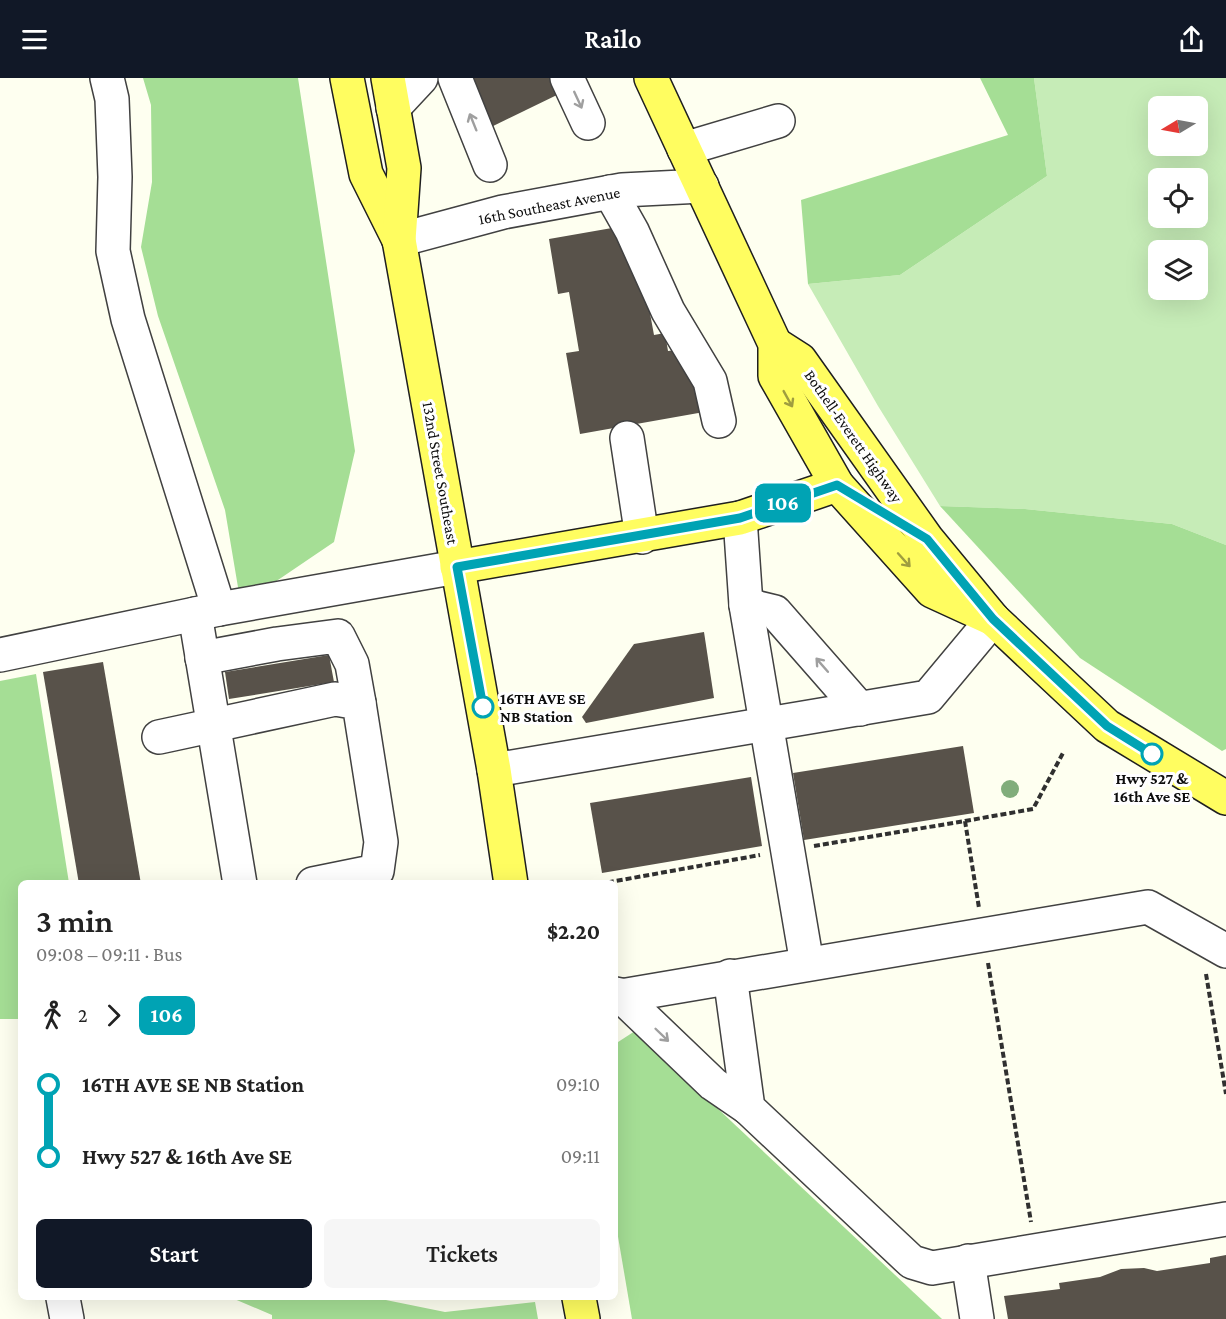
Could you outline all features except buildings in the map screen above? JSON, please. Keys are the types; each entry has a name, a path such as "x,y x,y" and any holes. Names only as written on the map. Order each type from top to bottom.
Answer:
{"main road":[{"name":"132nd Street Southeast","path":"347,78 366,174 399,240"},
{"name":"Bothell-Everett Highway","path":"651,78 775,344 775,376 837,485 932,591 993,619"},
{"name":"132nd Street Southeast","path":"390,93 404,168 399,240 494,770 510,880"},
{"name":"Bothell-Everett Highway","path":"775,344 800,360 927,539 993,619 1107,726 1226,798"},
{"path":"457,567 642,537 740,518 837,485 927,539"},
{"path":"579,1300 583,1319"}],"street":[{"path":"107,78 112,99 113,122 113,251 134,340 207,611 202,658 239,880"},
{"path":"390,93 421,78"},
{"path":"455,78 490,165"},
{"path":"567,78 588,123"},
{"path":"684,149 778,121"},
{"name":"16th Southeast Avenue","path":"399,240 504,212 610,192 702,186"},
{"path":"610,192 632,231 668,311 710,381 720,421"},
{"path":"627,438 642,537"},
{"path":"740,518 746,605 807,964"},
{"path":"0,655 207,611 457,567"},
{"path":"746,605 775,612 860,709"},
{"path":"494,770 928,697 993,619"},
{"path":"202,658 277,644 338,636 352,664 381,842 377,871 333,880"},
{"path":"159,737 335,699 359,703"},
{"path":"618,995 1149,907 1219,947"},
{"path":"730,976 748,1108"},
{"path":"618,997 713,1084 748,1108 912,1262 932,1268 1226,1219"},
{"path":"968,1262 977,1319"},
{"path":"63,1300 67,1319"}],"path":[{"path":"618,881 1033,809 1063,753"},
{"path":"965,821 1035,1251"},
{"path":"1219,947 1204,960 1226,1094"}],"green space":[{"path":"143,78 298,78 355,451 334,542 241,605 225,510 158,316 141,247 152,182 151,105"},
{"path":"980,78 1034,78 1047,176 900,275 808,284 801,200 1008,135"},
{"path":"1034,78 1226,78 1226,545 1172,524 1025,509 940,506 878,406 808,284 900,275 1047,176"},
{"path":"940,506 1025,509 1172,524 1226,545 1226,749 1222,751 1080,658"},
{"path":"36,674 69,880 18,880 18,1019 0,1019 0,681"},
{"path":"635,1031 942,1319 632,1319 618,1237 618,1042"},
{"path":"237,1300 386,1300 445,1312 535,1302 538,1319 272,1319 272,1315"}],"bus line":[{"name":"106","path":"483,707 457,567 642,537 740,518 837,485 927,539 993,619 1107,726 1152,754"}],"place":[{"name":"16TH AVE SE NB Station","path":"483,707"},
{"name":"Hwy 527 & 16th Ave SE","path":"1152,754"}]}
